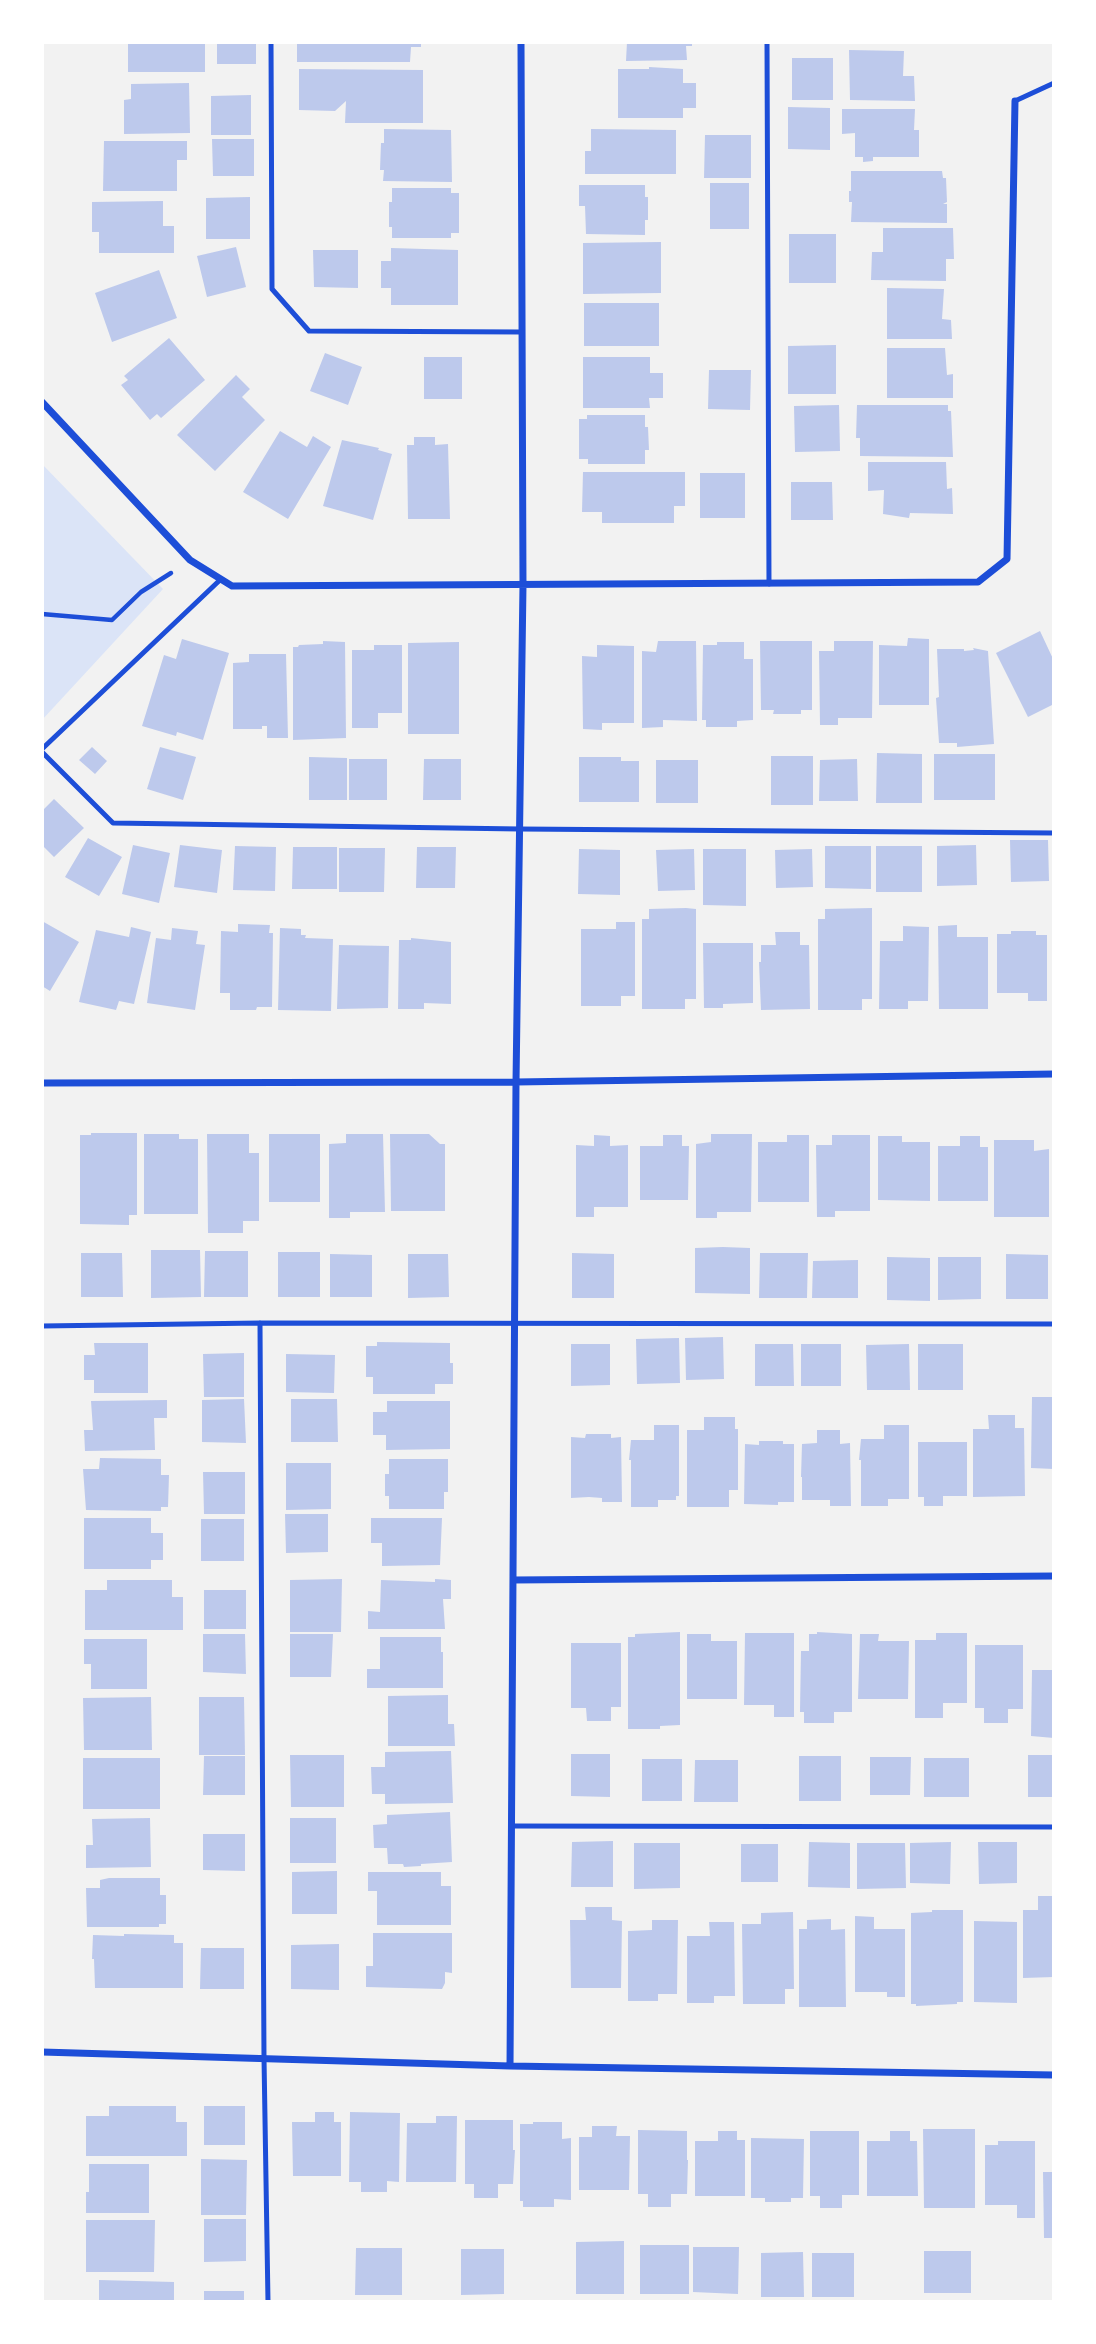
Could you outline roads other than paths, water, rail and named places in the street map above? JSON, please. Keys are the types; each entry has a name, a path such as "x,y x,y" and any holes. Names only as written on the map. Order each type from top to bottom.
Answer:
{"street":[{"path":"510,2066 516,1082 523,585 521,44"},
{"path":"42,402 190,560 232,586 978,582 1007,559 1016,100"},
{"path":"42,1083 516,1082 1054,1074"},
{"path":"513,1580 1054,1576"},
{"path":"42,2052 510,2066 1054,2075"}],"lane":[{"path":"271,42 272,289 309,331 521,332"},
{"path":"767,42 769,584"},
{"path":"1016,100 1054,83"},
{"path":"221,579 42,750 113,823 520,830 1054,832"},
{"path":"260,1323 268,2302"},
{"path":"42,1326 260,1323 1054,1324"},
{"path":"511,1826 1054,1827"}]}
